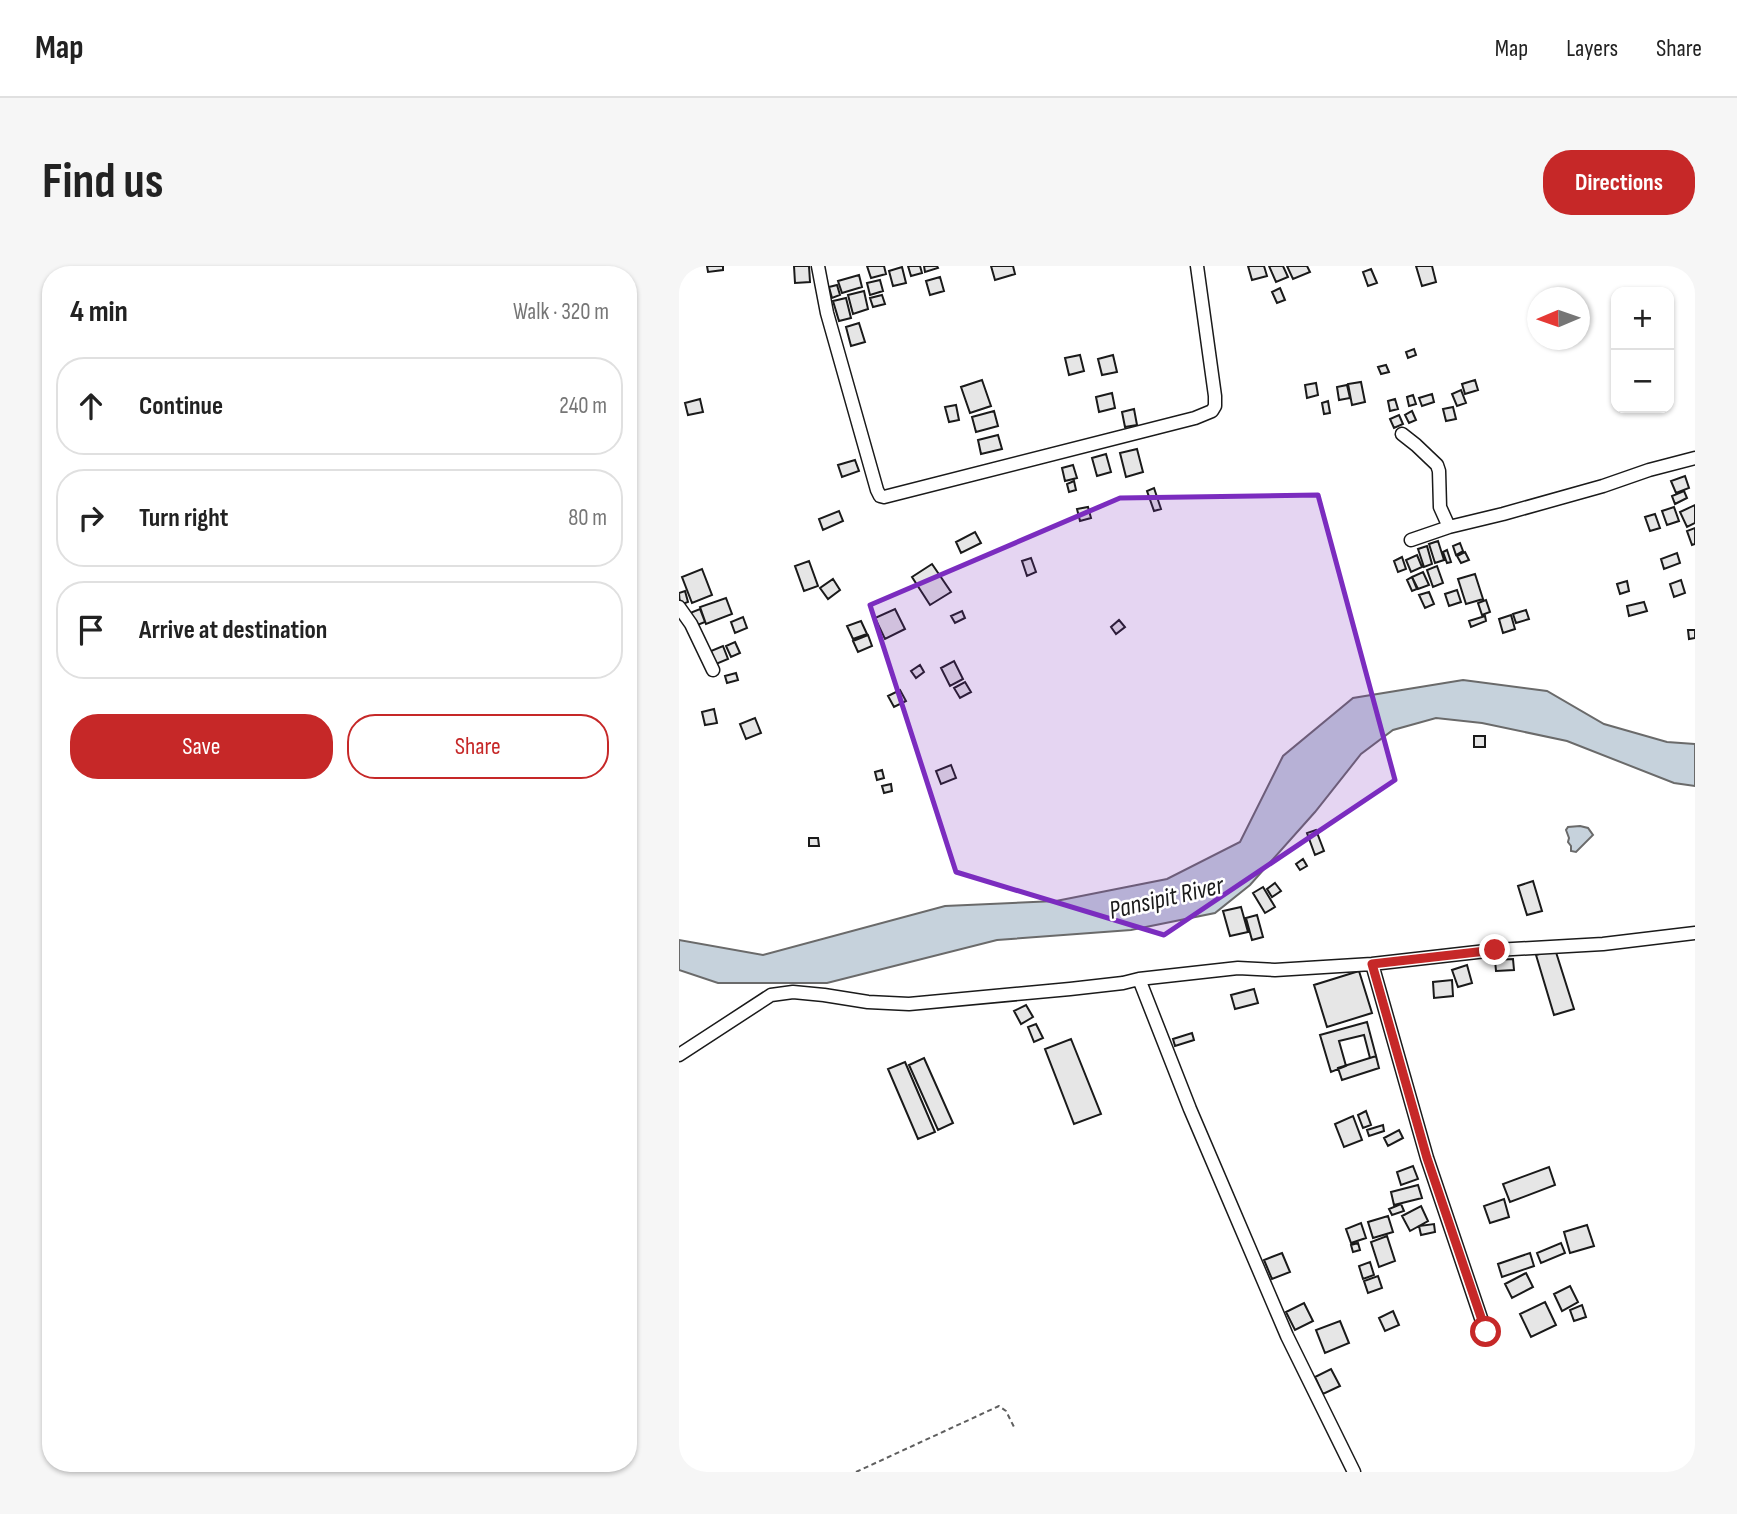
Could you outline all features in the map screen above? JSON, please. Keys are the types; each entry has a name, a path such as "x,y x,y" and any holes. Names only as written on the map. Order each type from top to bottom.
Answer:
{"street":[{"path":"818,266 827,313 877,490 880,496 884,497 1147,431 1212,411 1215,396 1197,266"},
{"path":"1402,434 1437,465 1440,507 1448,527"},
{"path":"1411,540 1448,527 1695,459"},
{"path":"679,607 691,624 713,670"},
{"path":"679,1055 771,995 793,992 868,1002 909,1004 1070,989 1238,968 1275,970 1372,964 1495,950 1603,944 1695,933"},
{"path":"1372,964 1427,1158 1486,1332"},
{"path":"1139,979 1190,1109 1287,1336 1354,1472"}],"path":[{"path":"856,1472 999,1406 1006,1410 1014,1427"}],"highlighted area":[{"path":"1318,495 1395,780 1164,935 956,872 870,605 1120,498"}],"water":[{"name":"Pansipit River","path":"1463,680 1547,691 1604,724 1667,742 1695,744 1695,786 1674,783 1567,741 1482,723 1436,718 1393,730 1361,754 1315,812 1250,885 1215,913 1131,930 997,940 827,983 718,983 679,970 679,940 763,955 945,906 1056,901 1167,879 1240,842 1283,756 1353,698"},
{"path":"1568,827 1588,828 1593,835 1576,852 1571,851 1566,830"}],"building":[{"path":"707,266 723,266 723,270 708,272"},
{"path":"794,266 809,266 810,282 795,283"},
{"path":"867,266 884,266 886,274 871,278"},
{"path":"908,266 920,266 922,273 911,276"},
{"path":"924,266 937,266 938,268 925,272"},
{"path":"991,266 1013,266 1015,274 995,280"},
{"path":"1248,266 1264,266 1267,276 1252,280"},
{"path":"1269,266 1283,266 1288,277 1276,282"},
{"path":"1287,266 1307,266 1310,272 1293,279"},
{"path":"1416,266 1432,266 1436,282 1422,286"},
{"path":"902,267 906,283 893,286 889,271"},
{"path":"1371,269 1377,283 1368,286 1363,272"},
{"path":"859,275 862,287 842,293 838,281"},
{"path":"940,277 944,291 930,295 926,281"},
{"path":"880,280 883,291 870,295 867,283"},
{"path":"837,285 840,295 832,298 829,287"},
{"path":"1280,288 1285,300 1277,303 1272,292"},
{"path":"864,291 868,309 853,314 848,295"},
{"path":"882,295 885,304 873,307 870,298"},
{"path":"846,298 851,318 839,321 833,301"},
{"path":"859,323 865,342 851,346 846,327"},
{"path":"1414,349 1416,355 1408,358 1406,352"},
{"path":"1080,355 1084,371 1069,375 1065,358"},
{"path":"1113,355 1117,372 1102,375 1098,359"},
{"path":"1386,365 1389,372 1381,374 1378,367"},
{"path":"982,380 991,406 970,413 961,387"},
{"path":"1475,380 1478,390 1465,394 1462,384"},
{"path":"1361,382 1365,402 1352,405 1348,384"},
{"path":"1316,383 1318,395 1307,398 1305,385"},
{"path":"1347,385 1350,398 1339,400 1337,387"},
{"path":"1461,390 1466,403 1457,406 1452,394"},
{"path":"1112,393 1115,408 1099,412 1096,397"},
{"path":"1432,394 1434,402 1422,406 1419,398"},
{"path":"1413,395 1416,404 1409,406 1407,397"},
{"path":"700,399 703,412 688,415 685,403"},
{"path":"1395,399 1398,409 1390,411 1388,401"},
{"path":"1328,401 1330,413 1324,414 1322,403"},
{"path":"956,405 959,420 949,422 945,407"},
{"path":"1453,407 1456,419 1446,421 1443,409"},
{"path":"1134,409 1137,425 1125,427 1122,412"},
{"path":"994,411 998,426 976,432 972,417"},
{"path":"1412,411 1416,420 1409,423 1405,415"},
{"path":"1399,415 1403,424 1394,428 1390,419"},
{"path":"998,435 1002,449 981,454 978,440"},
{"path":"1137,449 1143,472 1126,477 1120,453"},
{"path":"1106,454 1111,472 1097,476 1092,458"},
{"path":"855,460 859,471 842,477 838,465"},
{"path":"1073,465 1077,478 1065,481 1062,468"},
{"path":"1685,476 1689,488 1676,493 1671,481"},
{"path":"1074,481 1076,490 1069,492 1067,484"},
{"path":"1154,488 1161,509 1154,511 1147,491"},
{"path":"1684,491 1687,498 1675,504 1672,496"},
{"path":"1695,505 1695,523 1687,527 1680,512"},
{"path":"1088,507 1091,518 1080,521 1077,509"},
{"path":"1674,507 1679,521 1667,525 1662,511"},
{"path":"839,511 843,521 823,530 819,519"},
{"path":"1655,514 1660,528 1650,531 1645,517"},
{"path":"1695,528 1695,544 1692,545 1687,531"},
{"path":"975,532 981,543 961,553 956,542"},
{"path":"1438,541 1444,560 1435,563 1429,544"},
{"path":"1460,543 1463,551 1456,555 1453,546"},
{"path":"1427,546 1432,564 1424,567 1418,549"},
{"path":"1447,550 1451,562 1447,563 1443,552"},
{"path":"1465,552 1469,560 1461,563 1457,556"},
{"path":"1677,553 1680,563 1664,569 1661,559"},
{"path":"1417,555 1422,567 1411,572 1406,560"},
{"path":"1402,557 1406,569 1398,572 1394,561"},
{"path":"1031,558 1036,572 1027,576 1022,561"},
{"path":"809,561 818,586 804,591 795,566"},
{"path":"932,564 951,592 930,605 912,577"},
{"path":"1437,566 1443,583 1433,587 1427,570"},
{"path":"702,569 712,595 692,603 682,577"},
{"path":"1423,572 1429,585 1418,589 1412,577"},
{"path":"1475,574 1483,599 1466,604 1458,579"},
{"path":"1412,577 1417,589 1412,591 1407,580"},
{"path":"833,579 840,590 828,599 820,588"},
{"path":"1681,580 1685,593 1674,597 1670,584"},
{"path":"1627,581 1629,591 1620,594 1617,584"},
{"path":"1457,590 1461,602 1449,606 1445,594"},
{"path":"685,591 688,602 680,605 679,593"},
{"path":"1429,592 1434,604 1425,608 1419,595"},
{"path":"726,598 732,614 706,624 700,607"},
{"path":"1486,600 1490,612 1482,615 1478,603"},
{"path":"1644,602 1647,611 1629,616 1627,606"},
{"path":"700,609 705,622 695,626 690,613"},
{"path":"895,609 905,629 885,639 875,618"},
{"path":"1526,610 1529,619 1516,623 1513,614"},
{"path":"962,611 965,618 955,623 951,616"},
{"path":"1511,615 1515,629 1503,633 1499,619"},
{"path":"1485,616 1486,621 1471,627 1469,621"},
{"path":"743,617 747,628 735,633 731,622"},
{"path":"1119,620 1125,627 1116,634 1111,627"},
{"path":"861,621 867,634 853,639 847,626"},
{"path":"1688,630 1695,630 1695,638 1689,639"},
{"path":"868,635 872,646 858,652 853,641"},
{"path":"735,642 740,653 731,657 726,646"},
{"path":"723,646 728,659 716,664 711,651"},
{"path":"954,661 963,679 950,686 941,668"},
{"path":"920,665 924,672 916,678 911,671"},
{"path":"736,673 738,680 727,683 725,676"},
{"path":"965,682 971,692 960,698 954,688"},
{"path":"900,690 906,701 894,707 888,696"},
{"path":"714,709 717,723 705,725 702,712"},
{"path":"755,718 761,733 746,739 740,724"},
{"path":"1474,736 1485,736 1485,747 1474,747"},
{"path":"951,765 956,778 941,784 936,771"},
{"path":"882,770 884,778 877,780 875,772"},
{"path":"891,784 892,791 884,793 882,786"},
{"path":"1316,830 1324,851 1315,855 1307,833"},
{"path":"809,838 818,838 819,846 809,846"},
{"path":"1303,859 1307,866 1300,870 1296,864"},
{"path":"1533,881 1542,911 1527,915 1518,886"},
{"path":"1275,883 1281,891 1272,897 1267,889"},
{"path":"1263,887 1275,907 1265,913 1253,893"},
{"path":"1241,907 1248,932 1230,936 1223,911"},
{"path":"1257,915 1263,937 1252,940 1246,918"},
{"path":"1555,949 1574,1009 1554,1015 1536,955"},
{"path":"1513,959 1514,970 1496,971 1495,960"},
{"path":"1467,965 1472,983 1458,987 1452,970"},
{"path":"1359,971 1372,1013 1327,1027 1314,985"},
{"path":"1452,980 1453,996 1434,998 1433,982"},
{"path":"1254,989 1258,1003 1235,1009 1231,995"},
{"path":"1026,1005 1033,1017 1021,1024 1014,1011"},
{"path":"1367,1022 1376,1056 1370,1058 1364,1035 1339,1041 1346,1066 1331,1072 1320,1035"},
{"path":"1036,1024 1043,1038 1034,1042 1028,1027"},
{"path":"1192,1033 1194,1040 1175,1046 1173,1039"},
{"path":"1071,1039 1101,1114 1074,1124 1045,1049"},
{"path":"1376,1056 1379,1068 1342,1080 1338,1068"},
{"path":"924,1058 953,1123 938,1130 909,1065"},
{"path":"905,1062 935,1132 918,1139 888,1069"},
{"path":"1366,1111 1371,1125 1363,1128 1358,1115"},
{"path":"1353,1116 1362,1140 1344,1147 1335,1124"},
{"path":"1383,1125 1384,1131 1369,1136 1367,1130"},
{"path":"1399,1130 1403,1138 1388,1146 1384,1138"},
{"path":"1413,1166 1418,1179 1401,1185 1397,1172"},
{"path":"1549,1167 1555,1185 1510,1202 1503,1184"},
{"path":"1418,1185 1422,1198 1394,1205 1391,1192"},
{"path":"1504,1199 1509,1217 1490,1223 1484,1206"},
{"path":"1401,1204 1404,1211 1392,1215 1389,1209"},
{"path":"1421,1206 1428,1221 1410,1231 1402,1216"},
{"path":"1388,1216 1393,1232 1373,1238 1368,1222"},
{"path":"1361,1223 1366,1238 1351,1243 1346,1229"},
{"path":"1434,1224 1435,1232 1421,1235 1419,1226"},
{"path":"1587,1225 1594,1246 1570,1253 1564,1232"},
{"path":"1387,1236 1395,1261 1379,1267 1371,1242"},
{"path":"1358,1243 1360,1250 1353,1252 1351,1245"},
{"path":"1561,1243 1565,1253 1541,1263 1537,1253"},
{"path":"1282,1253 1290,1272 1272,1279 1264,1260"},
{"path":"1530,1253 1534,1266 1502,1277 1498,1264"},
{"path":"1370,1262 1374,1275 1363,1279 1359,1266"},
{"path":"1526,1273 1533,1287 1512,1298 1505,1284"},
{"path":"1378,1276 1382,1288 1368,1293 1364,1281"},
{"path":"1570,1286 1578,1302 1562,1311 1554,1294"},
{"path":"1545,1302 1556,1325 1531,1337 1520,1314"},
{"path":"1304,1303 1313,1321 1295,1330 1286,1312"},
{"path":"1582,1305 1586,1317 1574,1321 1570,1310"},
{"path":"1393,1311 1399,1325 1385,1331 1379,1318"},
{"path":"1340,1321 1349,1343 1325,1353 1316,1330"},
{"path":"1331,1369 1340,1386 1323,1394 1315,1377"}],"route":[{"path":"1486,1332 1427,1158 1372,964 1495,950"}]}
